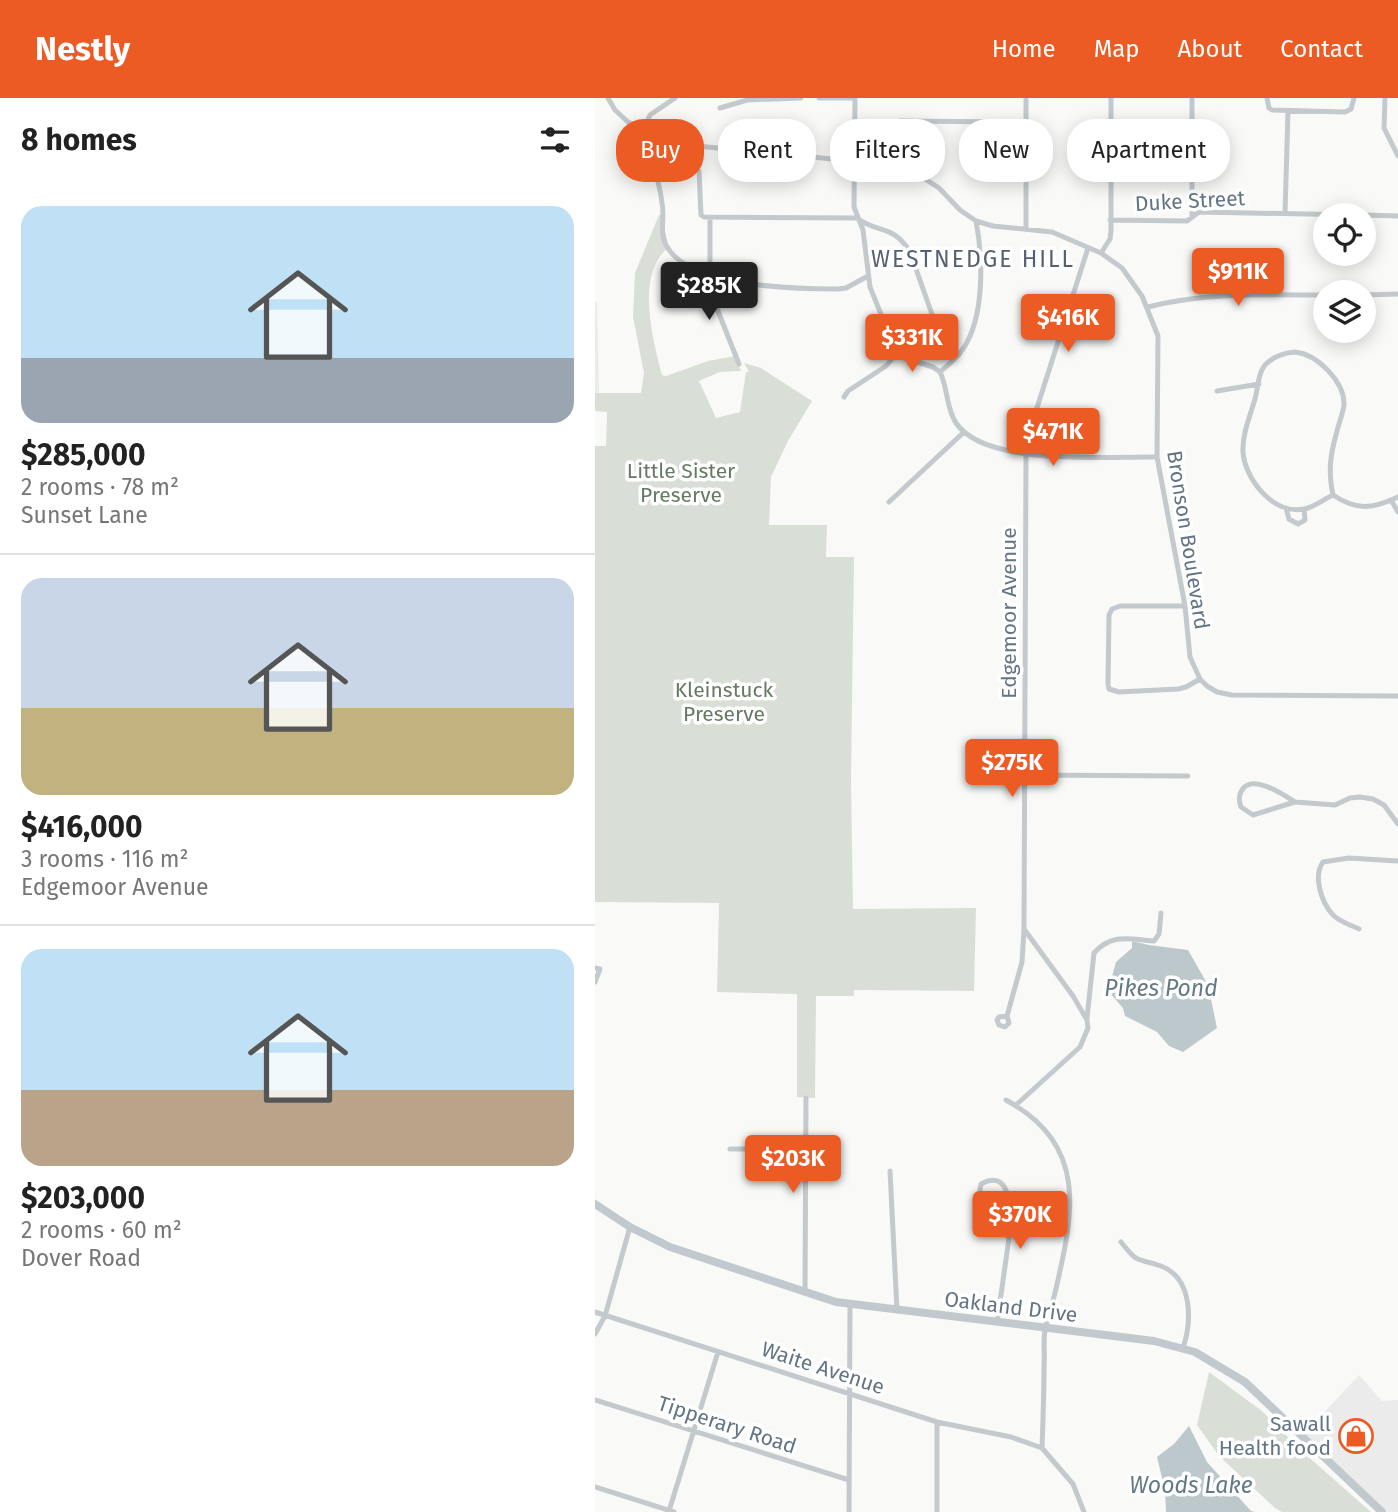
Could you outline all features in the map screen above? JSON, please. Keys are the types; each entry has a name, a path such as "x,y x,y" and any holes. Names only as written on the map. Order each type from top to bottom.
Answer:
{"main road":[{"name":"Oakland Drive","path":"595,1204 670,1247 805,1293 850,1305 1154,1341 1183,1348 1203,1356 1245,1382 1382,1512"}],"street":[{"name":"Bronson Boulevard","path":"608,98 626,119"},
{"path":"648,119 675,98"},
{"path":"720,108 747,100 801,98"},
{"path":"819,98 855,98 854,207 863,230 867,276 895,355"},
{"path":"1025,98 1025,119"},
{"path":"1101,253 1110,239 1111,98"},
{"path":"1192,98 1192,217"},
{"path":"1267,98 1269,108 1348,111 1354,98"},
{"path":"1385,98 1384,128 1398,156"},
{"path":"1286,213 1288,110"},
{"name":"Bronson Boulevard","path":"704,147 905,166 939,188 960,210 976,221 993,226 1052,232 1101,253 1122,268 1136,284 1148,307 1159,346 1157,457 1185,606 1190,657 1200,679"},
{"path":"658,182 663,204 663,238 672,255 708,273 735,282 771,287 838,289 846,288 867,276"},
{"path":"700,182 701,215 710,218 857,218 866,225 888,230 906,245 914,262 924,298 958,355"},
{"path":"1025,182 1025,228"},
{"name":"Duke Street","path":"1110,219 1187,220 1199,212 1313,214"},
{"path":"1376,215 1398,216"},
{"path":"710,218 708,286 739,364"},
{"path":"940,372 958,355 970,333 979,292 981,260 976,221"},
{"name":"Edgemoor Avenue","path":"1007,1016 1022,962 1024,929 1028,436 1088,248"},
{"path":"1376,295 1398,294"},
{"path":"1148,307 1186,298 1221,295 1313,295"},
{"path":"1333,495 1304,509 1286,508 1262,492 1251,476 1245,460 1244,443 1261,374 1266,363 1277,356 1301,353 1311,357 1334,379 1343,396 1344,405 1328,466 1333,495 1347,504 1366,508 1398,497"},
{"path":"895,355 933,367 940,372 954,420 964,432 984,445 1026,455 1157,457"},
{"path":"844,397 848,391 886,366 895,355"},
{"path":"1217,391 1259,384"},
{"path":"889,502 964,432"},
{"path":"1391,500 1398,512"},
{"path":"1286,508 1289,519 1298,524 1305,520 1304,509"},
{"path":"1185,606 1120,606 1112,609 1109,615 1109,689 1119,692 1178,689 1200,679 1212,690 1232,695 1398,696"},
{"path":"1025,775 1188,776"},
{"path":"1295,802 1278,791 1255,784 1245,786 1240,792 1239,800 1241,807 1253,815 1295,802 1323,805 1350,798 1373,799 1384,804 1398,824"},
{"path":"1359,929 1332,914 1317,881 1317,870 1323,862 1349,858 1398,861"},
{"path":"1016,1105 1080,1047 1087,1034 1089,981 1094,953 1106,943 1120,937 1154,941 1159,934 1161,913"},
{"path":"1024,929 1073,996 1087,1020"},
{"path":"595,982 598,968"},
{"path":"805,1293 806,1098"},
{"path":"1006,1100 1037,1123 1053,1142 1066,1168 1071,1193 1065,1249 1045,1329 1042,1448 1067,1475 1078,1492 1084,1512"},
{"path":"730,1149 806,1149"},
{"path":"890,1171 897,1310"},
{"path":"997,1323 1009,1238 1010,1199 1003,1185 987,1180 981,1184 978,1194 982,1206 1009,1238"},
{"path":"595,1334 605,1316 631,1227"},
{"path":"1121,1242 1137,1261 1161,1266 1177,1276 1181,1282 1188,1310 1187,1334 1183,1348"},
{"path":"849,1512 850,1305"},
{"name":"Waite Avenue","path":"595,1312 937,1422 1011,1437 1042,1448"},
{"path":"595,1487 672,1511 718,1352"},
{"name":"Tipperary Road","path":"595,1401 849,1480"},
{"path":"937,1422 937,1512"}],"shaded area":[{"path":"597,302 599,394 595,394"},
{"path":"1359,1375 1382,1401 1398,1400 1398,1512 1388,1512 1305,1433"}],"green space":[{"name":"Kleinstuck Preserve","path":"659,215 662,215 668,248 658,260 652,274 649,308 662,375 735,356 741,371 720,372 699,381 716,418 740,412 746,372 749,372 744,363 761,368 812,401 788,441 771,477 769,525 827,525 826,557 854,557 851,780 853,909 976,908 974,991 854,990 854,996 816,996 815,1098 797,1097 797,994 717,992 719,903 595,902 595,446 606,446 607,412 595,411 595,393 641,393 644,373 633,317 635,273"},
{"path":"1209,1372 1262,1411 1304,1453 1371,1512 1282,1512 1275,1508 1219,1456 1197,1425"}],"water":[{"name":"Pikes Pond","path":"1132,941 1188,950 1208,985 1217,1028 1183,1052 1169,1046 1157,1032 1125,1016 1123,1008 1108,991 1116,962 1132,948"},
{"name":"Woods Lake","path":"1189,1426 1207,1462 1251,1511 1255,1512 1166,1512 1165,1490 1157,1457 1174,1444"}],"place":[{"name":"Sawall Health food","path":"1356,1436"}],"district":[{"name":"WESTNEDGE HILL","path":"973,259"}],"park label":[{"name":"Little Sister Preserve","path":"681,483"}]}
